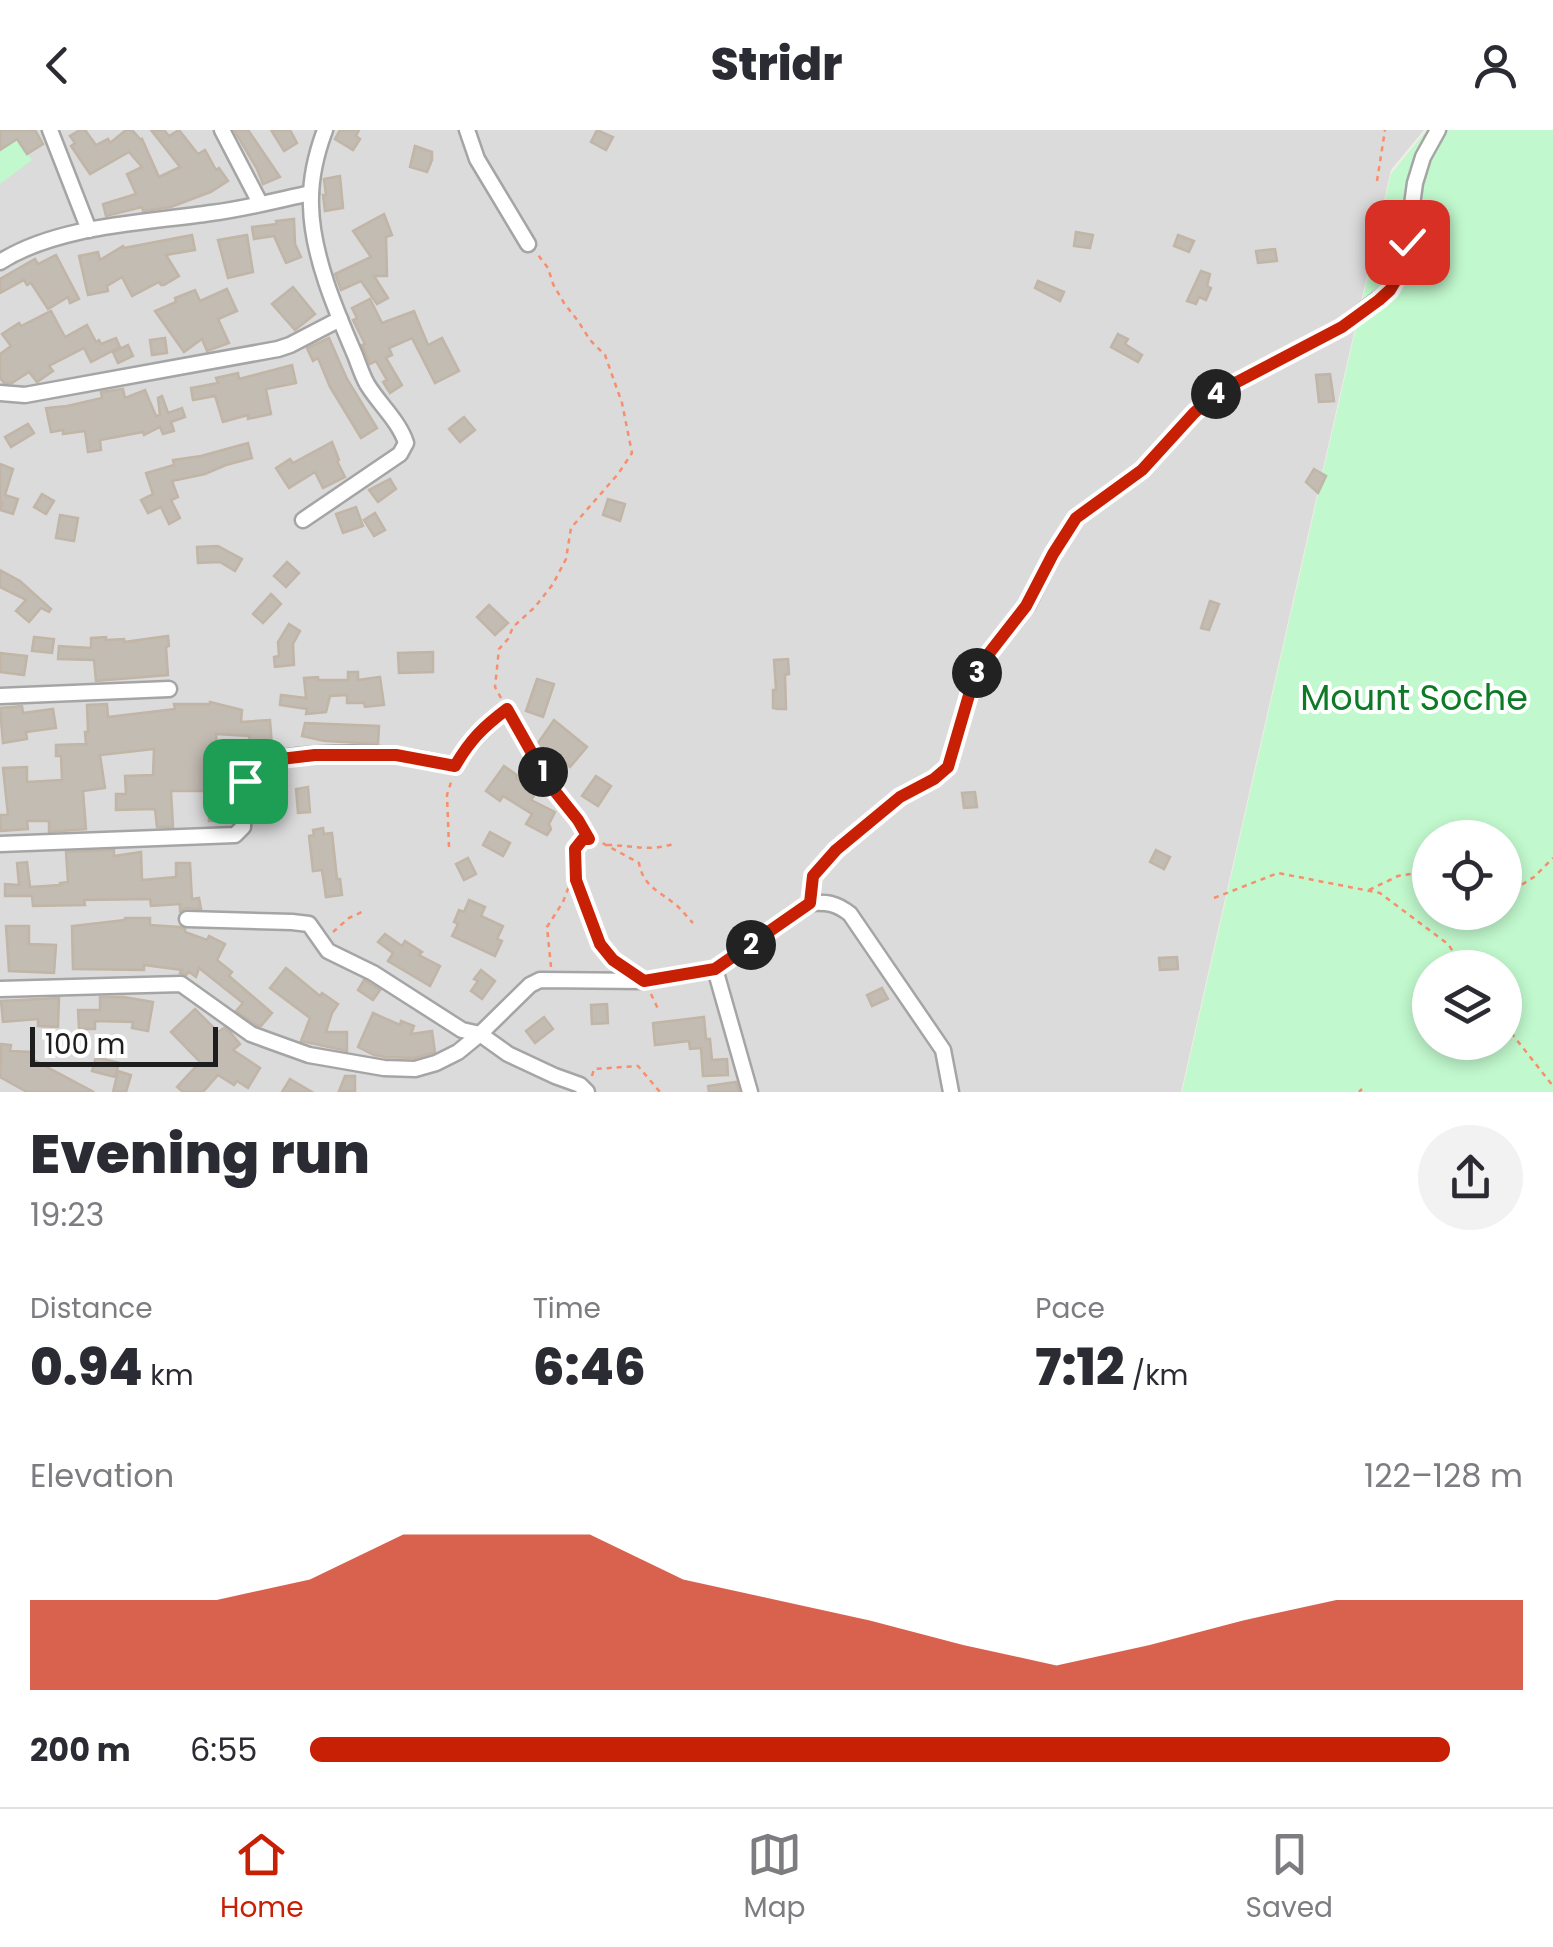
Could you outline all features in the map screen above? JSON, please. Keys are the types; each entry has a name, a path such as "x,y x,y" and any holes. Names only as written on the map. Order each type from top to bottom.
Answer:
{"street":[{"path":"50,130 89,230"},
{"path":"222,130 260,203"},
{"path":"304,520 400,454 406,443 365,381 318,252 310,194 325,130"},
{"path":"467,130 477,159 528,244"},
{"path":"1026,606 1076,518 1142,470 1218,392 1342,327 1390,290 1402,270 1414,182 1438,130"},
{"path":"0,262 26,247 89,230 310,194"},
{"path":"0,393 25,395 278,349 340,319"},
{"path":"0,696 169,689"},
{"path":"0,844 235,835 243,827 245,781 253,766 264,761 354,753 396,755 455,766 468,744 507,709"},
{"path":"0,989 181,984 262,1038 309,1055 384,1068 415,1069 458,1052 540,980 644,981 715,969 810,903 827,902 850,914 943,1050 950,1092"},
{"path":"188,919 309,924 328,951 372,973 462,1030 480,1034 508,1054 580,1085 587,1092"},
{"path":"715,969 750,1092"}],"path":[{"path":"1376,181 1385,130"},
{"path":"528,244 548,268 564,304 604,355 622,403 632,453 571,528 566,559 553,584 512,628 499,649 495,686 543,773 589,839"},
{"path":"810,903 813,876 836,850 900,797 948,767 974,678 1026,606"},
{"path":"449,846 447,796 455,766"},
{"path":"658,1009 644,981 613,960 600,944 576,880 575,849 583,839 595,839 639,863 641,875 650,888 679,907 693,923"},
{"path":"606,844 639,849 672,844"},
{"path":"1522,884 1553,858"},
{"path":"1214,898 1278,872 1368,890 1380,893 1452,950"},
{"path":"1368,890 1398,876 1412,874"},
{"path":"553,979 547,927 576,880"},
{"path":"328,951 333,931 364,911"},
{"path":"1522,1047 1553,1086"},
{"path":"587,1092 594,1069 638,1066 660,1092"}],"shaded area":[{"path":"0,130 1424,130 1391,170 1181,1092 0,1092"}],"green space":[{"name":"Mount Soche","path":"1427,130 1553,130 1553,1092 1182,1092 1391,174"},
{"path":"17,139 32,160 0,184 0,150"}],"building":[{"path":"0,130 35,130 43,144 27,154 17,139 0,150"},
{"path":"85,130 96,145 108,139 110,143 126,130 132,130 142,139 159,177 180,167 151,130 164,130 169,136 179,130 198,154 205,150 216,170 219,168 228,181 171,207 143,211 142,207 106,216 103,204 136,194 127,174 142,167 129,152 90,174 71,146 75,143 70,136"},
{"path":"234,130 248,130 280,177 263,184"},
{"path":"271,130 290,130 297,143 284,151"},
{"path":"340,130 359,130 356,136 360,139 353,150 335,139"},
{"path":"597,130 613,137 606,150 591,142"},
{"path":"415,146 432,152 427,172 410,167"},
{"path":"340,176 343,208 325,211 324,179"},
{"path":"384,214 392,235 386,237 387,276 374,276 388,298 377,304 361,281 341,290 335,274 371,257 353,231"},
{"path":"294,219 295,244 301,257 286,263 274,236 254,239 252,227"},
{"path":"1076,232 1093,235 1090,248 1074,246"},
{"path":"192,235 195,250 166,255 179,276 164,285 159,282 132,296 122,277 107,286 108,291 88,295 79,256 98,252 100,260 123,246"},
{"path":"247,235 253,272 228,278 218,240"},
{"path":"1178,235 1194,241 1189,252 1174,246"},
{"path":"1275,249 1277,261 1258,263 1256,251"},
{"path":"56,255 79,299 70,303 68,297 48,309 31,283 27,285 24,280 0,293 0,279 35,259 38,264"},
{"path":"1201,271 1210,274 1207,286 1211,288 1206,300 1199,297 1196,304 1187,301"},
{"path":"1038,281 1064,292 1060,301 1035,288"},
{"path":"293,287 315,314 295,330 272,304"},
{"path":"227,289 237,311 218,319 229,343 207,351 202,339 184,352 155,311 195,290 200,301"},
{"path":"370,299 382,323 414,311 428,345 442,338 459,371 435,383 412,338 389,348 392,355 386,358 402,385 390,393 376,361 370,364 353,320 357,318 352,308"},
{"path":"51,311 65,337 87,325 96,342 116,338 120,347 91,362 84,348 49,366 53,371 37,382 29,372 12,383 4,383 0,378 0,354 11,346 2,334"},
{"path":"1118,334 1142,355 1138,362 1111,347"},
{"path":"165,338 167,353 152,355 150,340"},
{"path":"329,338 347,379 377,428 361,438 330,387 318,358 313,361 307,348"},
{"path":"128,345 133,356 118,363 113,352"},
{"path":"292,365 296,383 266,389 271,414 223,422 215,396 193,400 191,388 218,383 216,378 238,373 239,379"},
{"path":"1330,374 1334,401 1319,402 1316,375"},
{"path":"123,389 125,398 145,390 156,416 160,415 158,398 162,396 168,413 182,408 185,417 171,422 174,431 163,434 160,427 144,435 143,432 100,440 101,450 88,452 85,431 51,432 46,408 102,398 101,392"},
{"path":"464,417 475,430 460,442 449,429"},
{"path":"28,424 34,433 11,447 5,437"},
{"path":"332,442 345,477 323,488 315,472 289,488 276,468"},
{"path":"248,443 252,458 172,481 178,497 171,500 180,518 169,524 161,507 148,513 141,500 153,494 146,473 174,465 173,460"},
{"path":"0,464 13,469 5,495 18,499 13,514 0,510"},
{"path":"1314,469 1326,476 1318,493 1306,482"},
{"path":"390,479 396,489 378,502 369,490"},
{"path":"42,494 54,501 46,514 34,507"},
{"path":"608,499 625,504 620,521 603,515"},
{"path":"356,507 363,526 343,533 336,514"},
{"path":"375,513 385,530 374,536 364,520"},
{"path":"60,515 78,518 74,541 56,538"},
{"path":"218,546 242,559 235,571 220,562 198,563 197,547"},
{"path":"287,562 299,573 286,587 274,576"},
{"path":"0,570 20,581 51,609 49,612 41,608 29,622 16,611 26,600 0,587"},
{"path":"271,594 281,604 263,623 253,614"},
{"path":"1210,601 1219,604 1209,630 1201,628"},
{"path":"489,605 508,623 495,635 477,617"},
{"path":"289,624 300,631 293,644 294,665 275,667 278,642"},
{"path":"168,636 168,675 96,681 94,660 58,659 59,646 91,648 91,638 124,642"},
{"path":"34,637 54,639 52,653 32,651"},
{"path":"433,652 433,672 399,673 398,653"},
{"path":"0,653 27,656 24,675 0,672"},
{"path":"788,659 786,709 773,708 774,660"},
{"path":"348,672 358,672 358,680 380,677 384,705 365,707 364,703 347,703 347,695 330,696 326,712 306,714 307,709 280,705 281,695 306,698 304,678 348,680"},
{"path":"537,679 554,684 543,717 526,711"},
{"path":"210,702 242,710 241,722 270,720 272,746 250,748 249,736 216,734 219,775 225,775 226,821 209,821 206,791 171,791 173,827 157,827 155,809 116,810 116,794 126,794 125,776 153,775 154,749 100,755 105,788 83,791 86,829 49,832 49,821 27,821 28,829 1,831 0,815 8,815 3,768 27,767 27,782 62,780 61,756 56,756 56,745 86,744 87,705 107,704 108,717 175,709 174,704"},
{"path":"22,706 23,713 53,709 56,728 26,732 27,739 3,743 0,708"},
{"path":"554,720 587,747 570,767 548,749 546,753 536,746"},
{"path":"305,723 379,726 378,744 302,736"},
{"path":"504,766 537,791 531,800 555,812 547,835 526,824 532,814 503,796 500,801 486,791"},
{"path":"596,776 611,786 598,806 582,796"},
{"path":"308,787 310,812 298,813 296,789"},
{"path":"975,792 977,807 964,808 962,793"},
{"path":"323,828 324,834 332,833 342,895 326,897 322,870 313,871 309,836 314,835 313,830"},
{"path":"490,832 510,843 503,856 483,845"},
{"path":"114,850 114,856 141,852 142,880 176,877 176,863 190,863 192,899 199,898 201,909 180,911 180,904 151,906 150,899 33,906 32,896 5,896 5,884 19,885 17,863 27,862 30,887 60,885 68,882 66,852"},
{"path":"1156,850 1170,857 1164,869 1150,862"},
{"path":"468,858 476,874 464,880 456,864"},
{"path":"469,900 485,907 481,916 503,926 495,956 452,936 459,910 464,912"},
{"path":"150,918 150,925 180,927 225,944 217,960 232,972 229,976 272,1013 261,1026 256,1025 236,1011 243,1003 199,968 196,977 189,972 180,973 182,970 144,965 144,970 73,969 72,926"},
{"path":"6,926 29,926 29,944 56,945 54,973 9,971"},
{"path":"385,934 402,946 405,941 422,952 419,955 440,966 430,986 388,961 393,953 378,942"},
{"path":"1177,957 1178,969 1160,970 1159,958"},
{"path":"286,968 320,996 322,993 338,1004 326,1032 347,1032 347,1051 301,1041 310,1018 270,988"},
{"path":"481,970 495,981 482,999 471,991"},
{"path":"364,980 380,990 373,1000 358,990"},
{"path":"882,988 888,999 872,1006 867,995"},
{"path":"100,997 153,1002 148,1031 132,1028 133,1022 95,1021 95,1029 79,1029 78,1010 100,1010"},
{"path":"59,998 58,1027 38,1026 38,1019 3,1022 1,1001"},
{"path":"607,1004 608,1023 592,1024 591,1005"},
{"path":"195,1009 218,1032 224,1028 230,1032 240,1044 233,1050 260,1068 248,1088 218,1075 203,1092 183,1092 177,1087 200,1062 171,1032"},
{"path":"373,1013 400,1025 401,1021 414,1026 411,1034 432,1031 435,1052 414,1058 385,1057 358,1047"},
{"path":"544,1017 553,1029 535,1043 526,1031"},
{"path":"704,1017 712,1060 727,1059 728,1075 703,1076 701,1048 690,1049 689,1041 655,1045 653,1023"},
{"path":"1,1044 11,1045 10,1051 34,1052 32,1059 94,1092 27,1092 0,1077"},
{"path":"96,1057 119,1063 115,1077 92,1071"},
{"path":"118,1071 131,1075 126,1092 113,1092"},
{"path":"345,1076 355,1076 355,1091 339,1091"},
{"path":"290,1079 312,1092 282,1092"},
{"path":"736,1082 739,1092 709,1092 708,1086"}],"route":[{"path":"245,781 253,766 264,761 315,755 396,755 455,766 468,744 507,709 550,785 589,839 583,839 575,849 576,880 600,944 613,960 644,981 715,969 810,903 813,876 836,850 900,797 948,767 974,678 1026,606 1076,518 1142,470 1218,392 1342,327 1379,300 1402,270 1407,242"}]}
